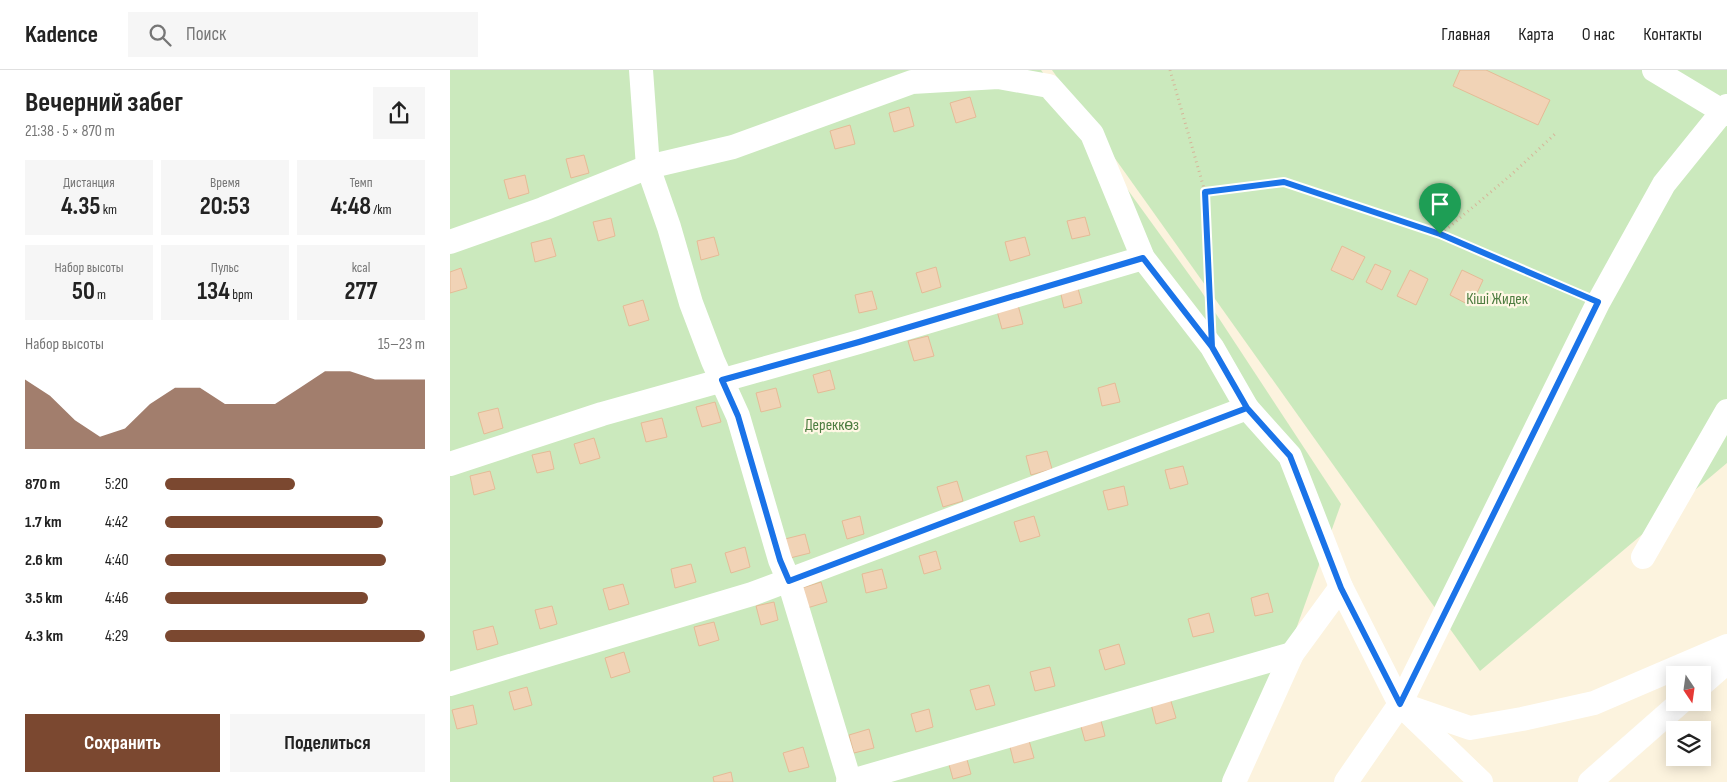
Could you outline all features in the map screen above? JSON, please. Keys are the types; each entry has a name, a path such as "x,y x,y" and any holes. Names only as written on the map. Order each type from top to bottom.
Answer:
{"street":[{"path":"641,70 648,167 691,303 738,416 780,560 789,581 850,782 1292,654"},
{"path":"1346,782 1400,704 1598,302 1664,184 1726,111 1654,70"},
{"path":"450,242 543,209 648,167 733,147 912,82 998,77 1049,86 1092,134 1143,258 1212,347 1247,408 1290,456 1341,588 1400,704 1481,782"},
{"path":"450,464 602,414 868,339 1143,258"},
{"path":"450,684 752,594 1247,408"},
{"path":"1643,557 1727,412"},
{"path":"1234,782 1292,654 1341,588"},
{"path":"1400,704 1470,728 1522,719 1594,703 1727,646"},
{"path":"1711,676 1727,662"},
{"path":"1590,782 1670,711"}],"path":[{"path":"1170,70 1205,192 1210,308"},
{"path":"1440,234 1511,175 1555,134"},
{"path":"1205,192 1284,182 1440,234 1598,302"}],"green space":[{"name":"Дереккөз","path":"450,70 1041,70 1201,291 1341,504 1241,782 450,782"},
{"name":"Кіші Жидек","path":"1052,70 1727,70 1727,463 1480,671"}],"building":[{"path":"1460,70 1486,70 1550,100 1538,125 1453,86"},
{"path":"970,97 976,117 956,123 950,103"},
{"path":"909,107 914,126 894,132 889,113"},
{"path":"850,125 855,144 835,149 830,131"},
{"path":"584,155 589,173 571,178 566,159"},
{"path":"525,175 529,193 509,199 504,180"},
{"path":"1085,217 1090,235 1072,239 1067,221"},
{"path":"611,218 615,236 598,241 593,222"},
{"path":"714,237 719,255 701,260 697,241"},
{"path":"1025,237 1030,255 1010,261 1005,242"},
{"path":"551,238 556,256 535,262 531,243"},
{"path":"1342,246 1365,257 1353,280 1331,270"},
{"path":"1375,264 1391,271 1382,290 1366,282"},
{"path":"936,267 941,287 922,293 916,273"},
{"path":"461,268 467,288 450,293 450,272"},
{"path":"1410,270 1428,279 1416,305 1397,296"},
{"path":"1462,270 1483,280 1471,306 1450,295"},
{"path":"1077,285 1082,303 1064,308 1060,290"},
{"path":"872,291 877,309 859,313 855,295"},
{"path":"643,300 649,320 629,326 623,306"},
{"path":"1018,305 1023,324 1002,329 997,311"},
{"path":"928,336 934,356 914,361 908,341"},
{"path":"830,370 835,389 818,393 813,375"},
{"path":"1115,383 1120,402 1102,406 1098,388"},
{"path":"776,388 781,407 761,412 756,393"},
{"path":"715,402 721,422 702,427 696,407"},
{"path":"498,408 503,428 484,434 478,413"},
{"path":"662,418 667,437 646,442 641,423"},
{"path":"594,438 600,458 580,464 574,444"},
{"path":"550,451 554,469 537,473 532,455"},
{"path":"1047,451 1052,469 1031,475 1026,456"},
{"path":"1183,466 1188,484 1170,489 1165,470"},
{"path":"490,471 495,489 474,495 470,476"},
{"path":"957,481 963,501 943,507 937,487"},
{"path":"1124,486 1128,505 1108,510 1103,491"},
{"path":"860,516 864,534 847,539 842,521"},
{"path":"1034,516 1040,536 1020,542 1014,522"},
{"path":"805,534 810,553 790,558 785,539"},
{"path":"745,547 750,567 731,573 725,553"},
{"path":"936,551 941,569 924,574 919,556"},
{"path":"691,564 696,582 675,588 671,569"},
{"path":"882,569 887,588 866,593 862,574"},
{"path":"821,582 827,602 807,608 802,588"},
{"path":"623,584 629,604 609,610 603,589"},
{"path":"1268,593 1273,612 1255,616 1251,598"},
{"path":"774,602 778,620 761,625 756,606"},
{"path":"552,606 557,624 540,629 535,610"},
{"path":"1209,613 1214,632 1193,637 1188,619"},
{"path":"714,622 719,640 699,646 694,627"},
{"path":"493,626 498,644 477,650 473,631"},
{"path":"1119,644 1125,664 1105,670 1099,650"},
{"path":"624,652 630,672 611,678 605,658"},
{"path":"1050,667 1055,686 1035,691 1030,672"},
{"path":"989,685 995,705 976,710 970,690"},
{"path":"527,687 532,705 514,710 509,692"},
{"path":"1170,698 1176,718 1156,724 1151,704"},
{"path":"473,705 477,724 457,729 452,710"},
{"path":"929,709 933,727 916,732 911,714"},
{"path":"1100,717 1105,736 1085,741 1080,723"},
{"path":"869,729 874,748 854,753 849,735"},
{"path":"1028,737 1034,758 1014,763 1009,743"},
{"path":"803,747 809,767 789,772 783,753"},
{"path":"966,756 971,774 953,779 948,761"},
{"path":"731,772 733,782 714,782 713,777"}],"route":[{"path":"1440,234 1284,182 1205,192 1212,347 1247,408 789,581 780,560 738,416 722,380 859,342 1143,258 1212,347 1247,408 1290,456 1341,588 1400,704 1598,302 1440,234"}]}
